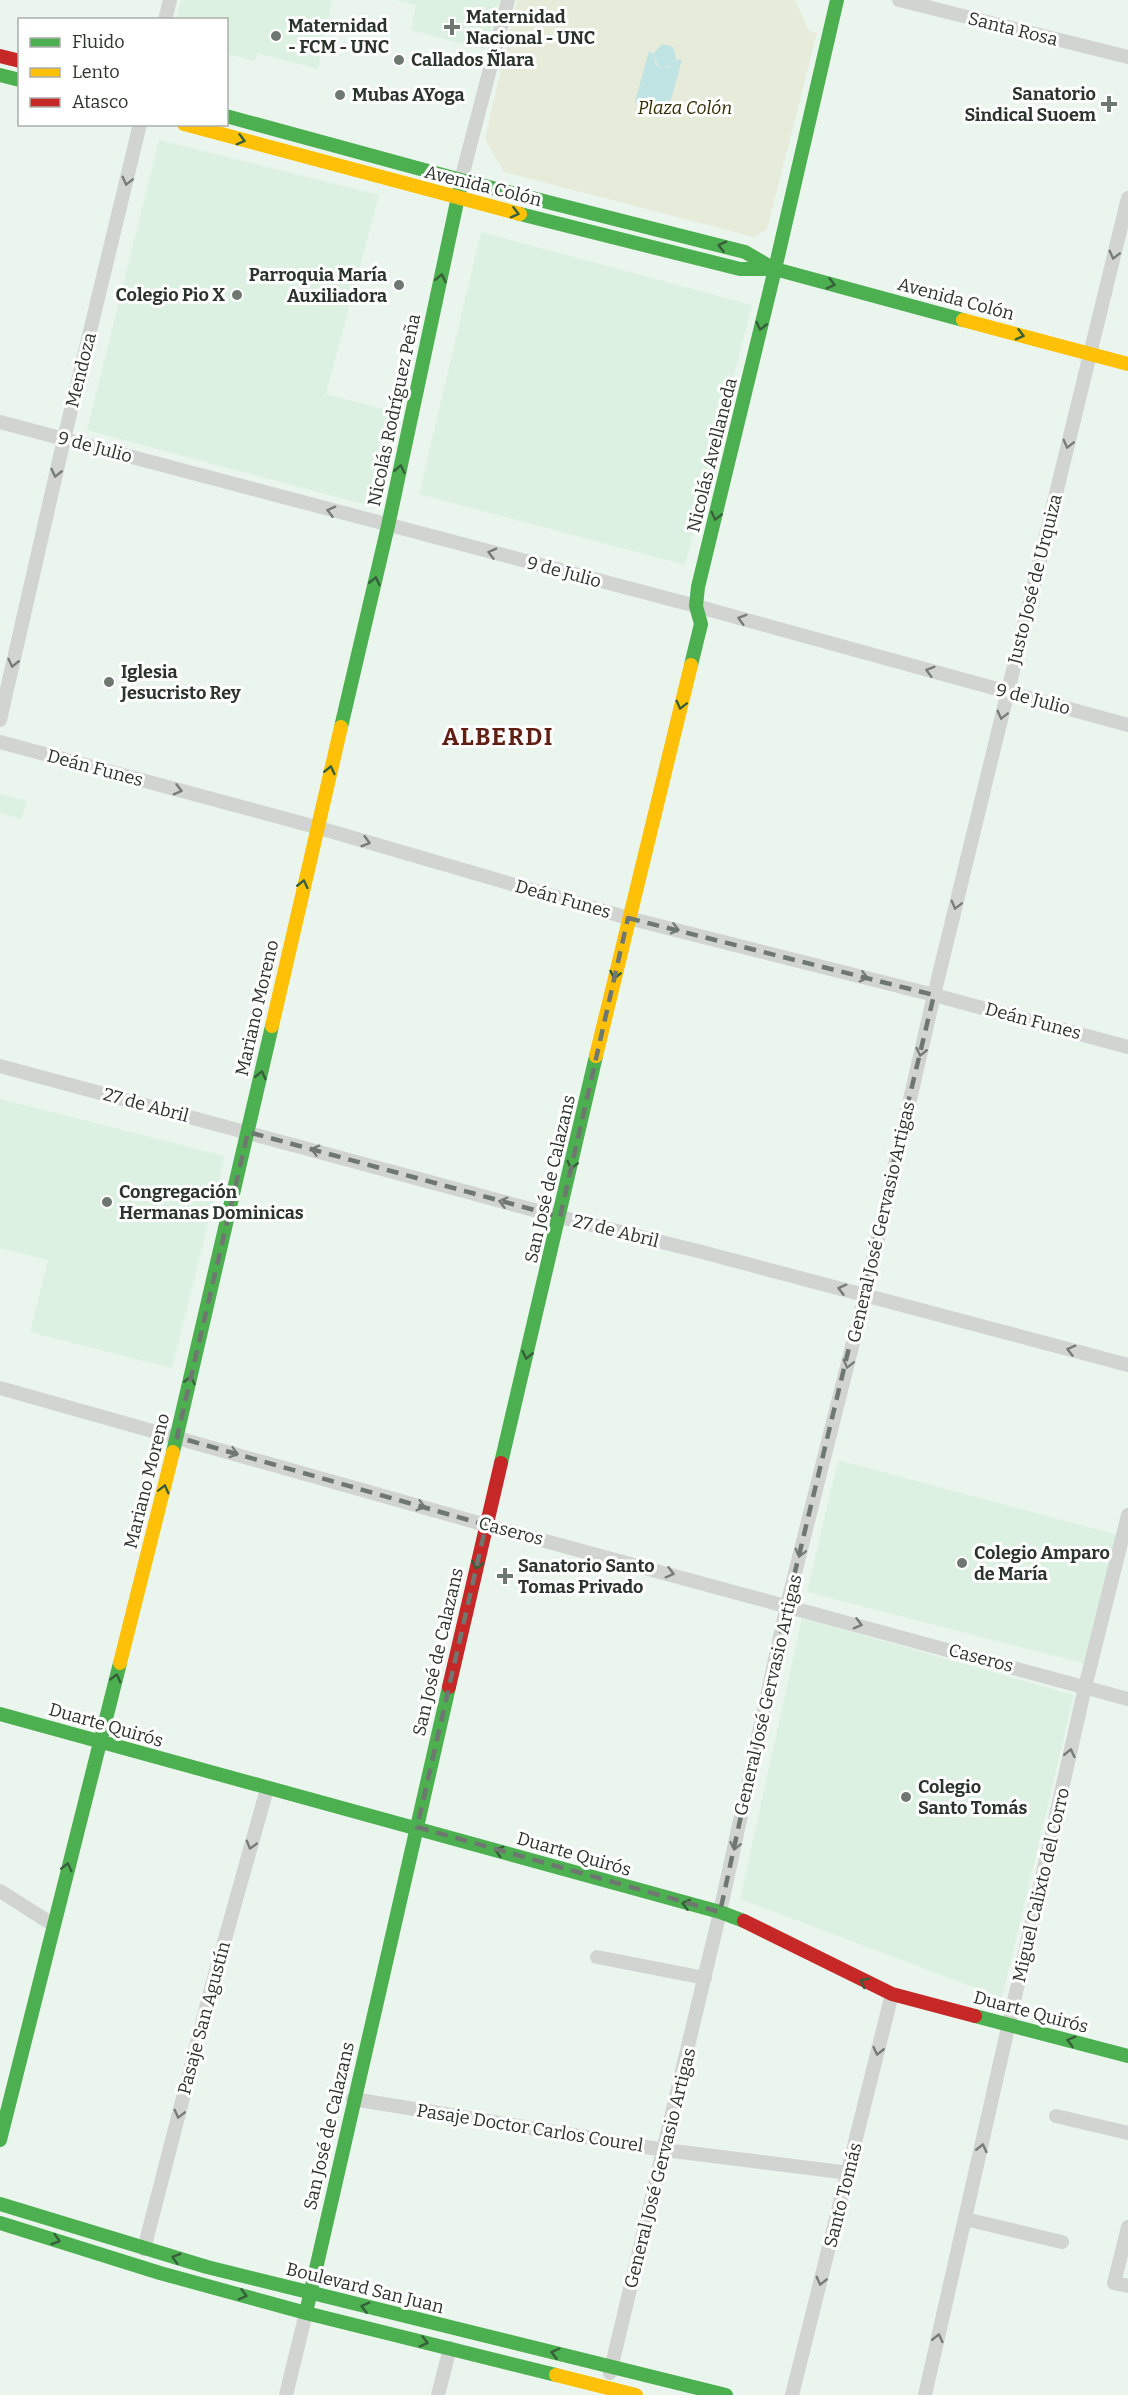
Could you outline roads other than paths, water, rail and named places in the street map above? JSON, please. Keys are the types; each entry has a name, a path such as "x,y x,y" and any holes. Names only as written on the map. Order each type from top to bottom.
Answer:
{"main road":[{"name":"Nicolás Avellaneda","path":"628,918 701,624 696,606 698,587 837,0"},
{"path":"0,56 18,60"},
{"path":"0,75 18,80"},
{"name":"Avenida Colón","path":"228,117 461,180 745,252 775,269 1128,364"},
{"name":"Avenida Colón","path":"191,126 458,198 740,269 775,269"},
{"name":"Nicolás Rodríguez Peña","path":"316,827 388,526 461,180"},
{"name":"Mariano Moreno","path":"0,2140 52,1924 177,1437 316,827"},
{"name":"San José de Calazans","path":"306,2313 353,2099 486,1525 560,1218 628,918"},
{"name":"Duarte Quirós","path":"0,1714 267,1789 417,1827 613,1885 720,1912 742,1920 892,1994 1128,2056"},
{"name":"Boulevard San Juan","path":"0,2204 144,2249 310,2294 726,2395"},
{"name":"Boulevard San Juan","path":"4,2227 306,2313 450,2348 605,2391 636,2395"}],"street":[{"path":"166,18 170,0"},
{"name":"Nicolás Rodríguez Peña","path":"461,180 508,0"},
{"name":"Santa Rosa","path":"899,0 1128,57"},
{"name":"Mendoza","path":"0,720 64,439 140,126"},
{"name":"Justo José de Urquiza","path":"934,994 1128,198"},
{"name":"9 de Julio","path":"0,422 696,606 1128,725"},
{"name":"Deán Funes","path":"0,742 316,827 628,918 934,994 1128,1047"},
{"name":"General José Gervasio Artigas","path":"605,2391 665,2150 787,1605 865,1295 934,994"},
{"name":"27 de Abril","path":"0,1066 560,1218 865,1295 1128,1365"},
{"name":"Caseros","path":"0,1388 486,1525 1128,1699"},
{"name":"Miguel Calixto del Corro","path":"925,2395 1085,1687 1128,1515"},
{"name":"Pasaje San Agustín","path":"144,2249 211,1989 267,1789"},
{"path":"0,1891 52,1924"},
{"path":"597,1957 705,1978"},
{"name":"Santo Tomás","path":"792,2395 892,1994"},
{"name":"Pasaje Doctor Carlos Courel","path":"353,2099 665,2150 849,2173"},
{"path":"1056,2116 1128,2133"},
{"path":"965,2220 1062,2242"},
{"path":"1128,2227 1114,2283 1128,2286"},
{"name":"San José de Calazans","path":"286,2395 306,2313"},
{"path":"438,2395 450,2348"}],"water":[{"path":"662,44 673,47 676,58 673,63 677,59 682,60 668,110 663,112 638,105 635,102 649,51 653,54"}],"place":[{"name":"Maternidad Nacional - UNC","path":"452,27"},
{"name":"Maternidad - FCM - UNC","path":"276,36"},
{"name":"Callados Ñlara","path":"399,60"},
{"name":"Mubas AYoga","path":"340,95"},
{"name":"Sanatorio Sindical Suoem","path":"1109,104"},
{"name":"Parroquia María Auxiliadora","path":"399,285"},
{"name":"Colegio Pio X","path":"237,295"},
{"name":"Iglesia Jesucristo Rey","path":"109,682"},
{"name":"Congregación Hermanas Dominicas","path":"107,1202"},
{"name":"Colegio Amparo de María","path":"962,1563"},
{"name":"Sanatorio Santo Tomas Privado","path":"505,1576"},
{"name":"Colegio Santo Tomás","path":"906,1797"}],"district":[{"name":"ALBERDI","path":"498,737"}],"park label":[{"name":"Plaza Colón","path":"685,108"}]}
